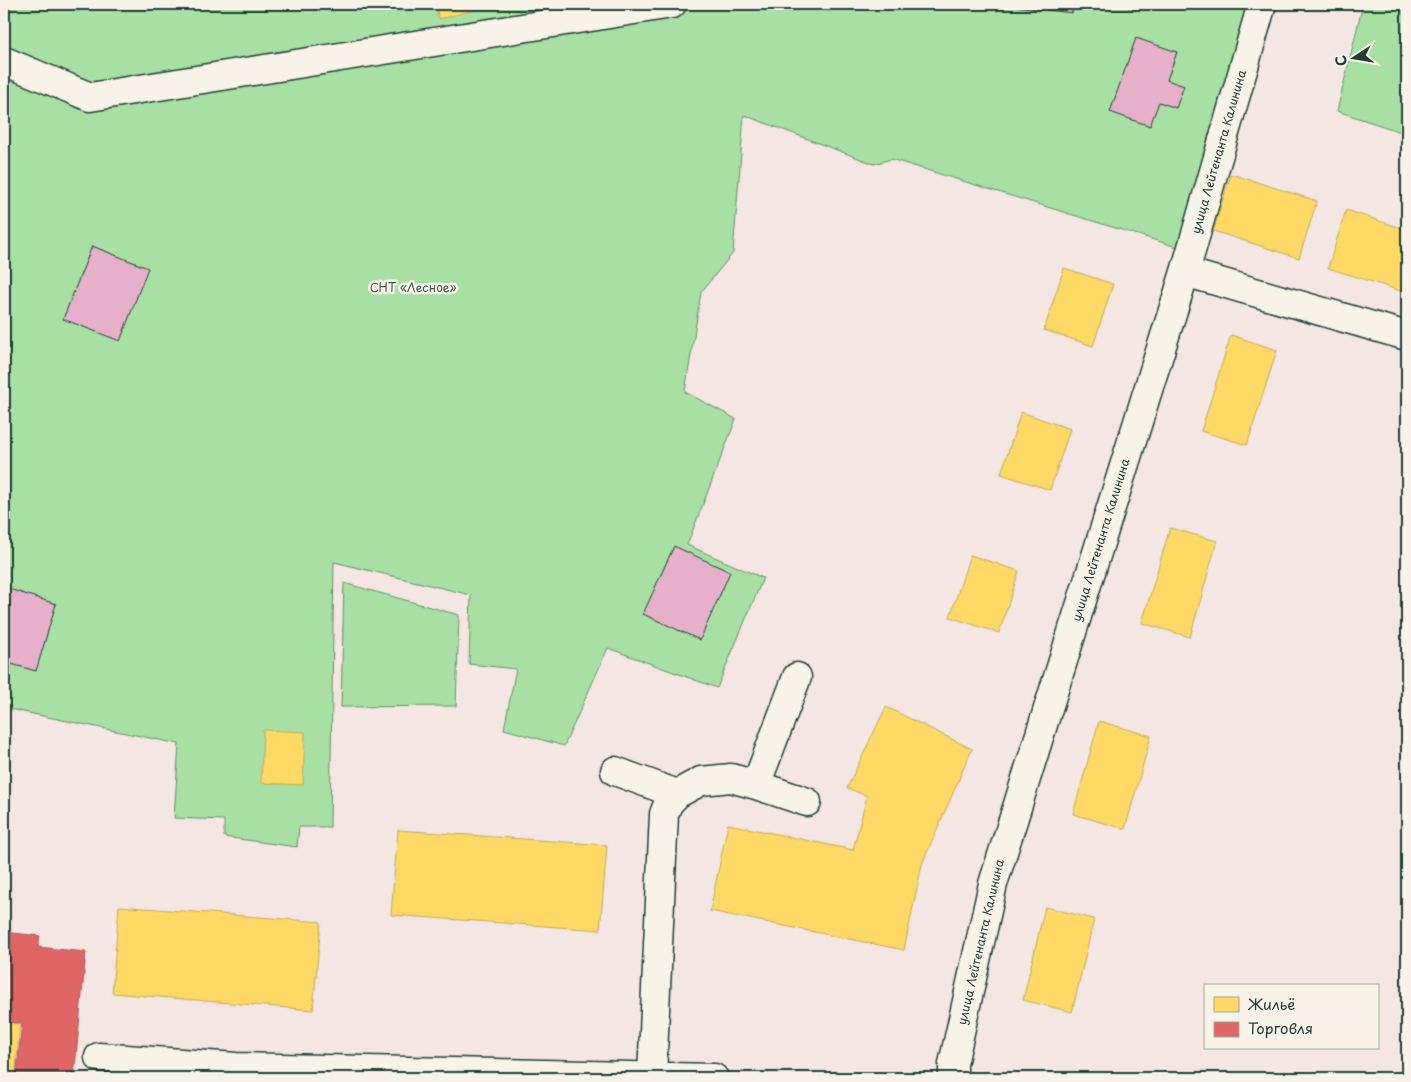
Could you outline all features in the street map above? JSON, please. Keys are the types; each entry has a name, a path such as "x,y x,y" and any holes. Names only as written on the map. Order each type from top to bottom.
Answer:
{"street":[{"path":"4,61 90,97 672,4"},
{"name":"улица Лейтенанта Калинина","path":"953,1078 953,1064 993,884 1185,272 1262,4"},
{"path":"1185,272 1407,336"},
{"path":"756,785 797,677"},
{"path":"615,771 677,794"},
{"path":"652,1076 664,814 668,804 677,794 701,781 731,778 807,802"},
{"path":"99,1057 236,1072 714,1078"}],"green space":[{"name":"СНТ «Лесное»","path":"4,4 1253,4 1200,254 891,159 874,164 744,115 733,253 701,292 685,392 736,419 687,545 763,578 717,688 608,648 564,746 504,729 516,669 469,664 471,595 334,562 330,827 299,827 297,847 224,837 224,820 174,818 179,744 4,708"},
{"path":"1363,4 1407,4 1407,134 1337,111"},
{"path":"344,583 459,615 456,706 341,707"}],"building: Жильё":[{"path":"435,4 499,4 439,19"},
{"path":"1231,174 1317,201 1299,258 1213,231"},
{"path":"1346,210 1407,230 1407,293 1328,268"},
{"path":"1064,268 1113,284 1093,346 1044,330"},
{"path":"1231,335 1277,350 1247,445 1201,431"},
{"path":"1021,412 1070,429 1050,490 1001,474"},
{"path":"1170,528 1217,541 1190,637 1142,623"},
{"path":"970,555 1019,571 999,633 950,617"},
{"path":"886,707 972,749 922,864 904,950 710,911 728,824 853,850 867,796 847,788"},
{"path":"1099,721 1151,736 1125,829 1073,814"},
{"path":"263,730 305,732 303,785 261,783"},
{"path":"398,830 607,845 600,930 391,915"},
{"path":"119,906 321,922 313,1010 112,993"},
{"path":"1045,907 1094,919 1072,1012 1023,1000"},
{"path":"4,1022 20,1024 15,1078 4,1078"}],"building: Торговля":[{"path":"4,932 40,936 38,947 86,952 74,1078 16,1078 22,1023 4,1022"}],"building: Прочее":[{"path":"998,4 1073,4 1072,13"},
{"path":"1136,38 1177,52 1167,80 1184,86 1176,108 1159,102 1150,126 1110,112"},
{"path":"92,246 148,268 120,341 63,319"},
{"path":"674,546 730,572 700,640 643,614"},
{"path":"6,588 56,604 36,671 4,662 4,594"}]}
